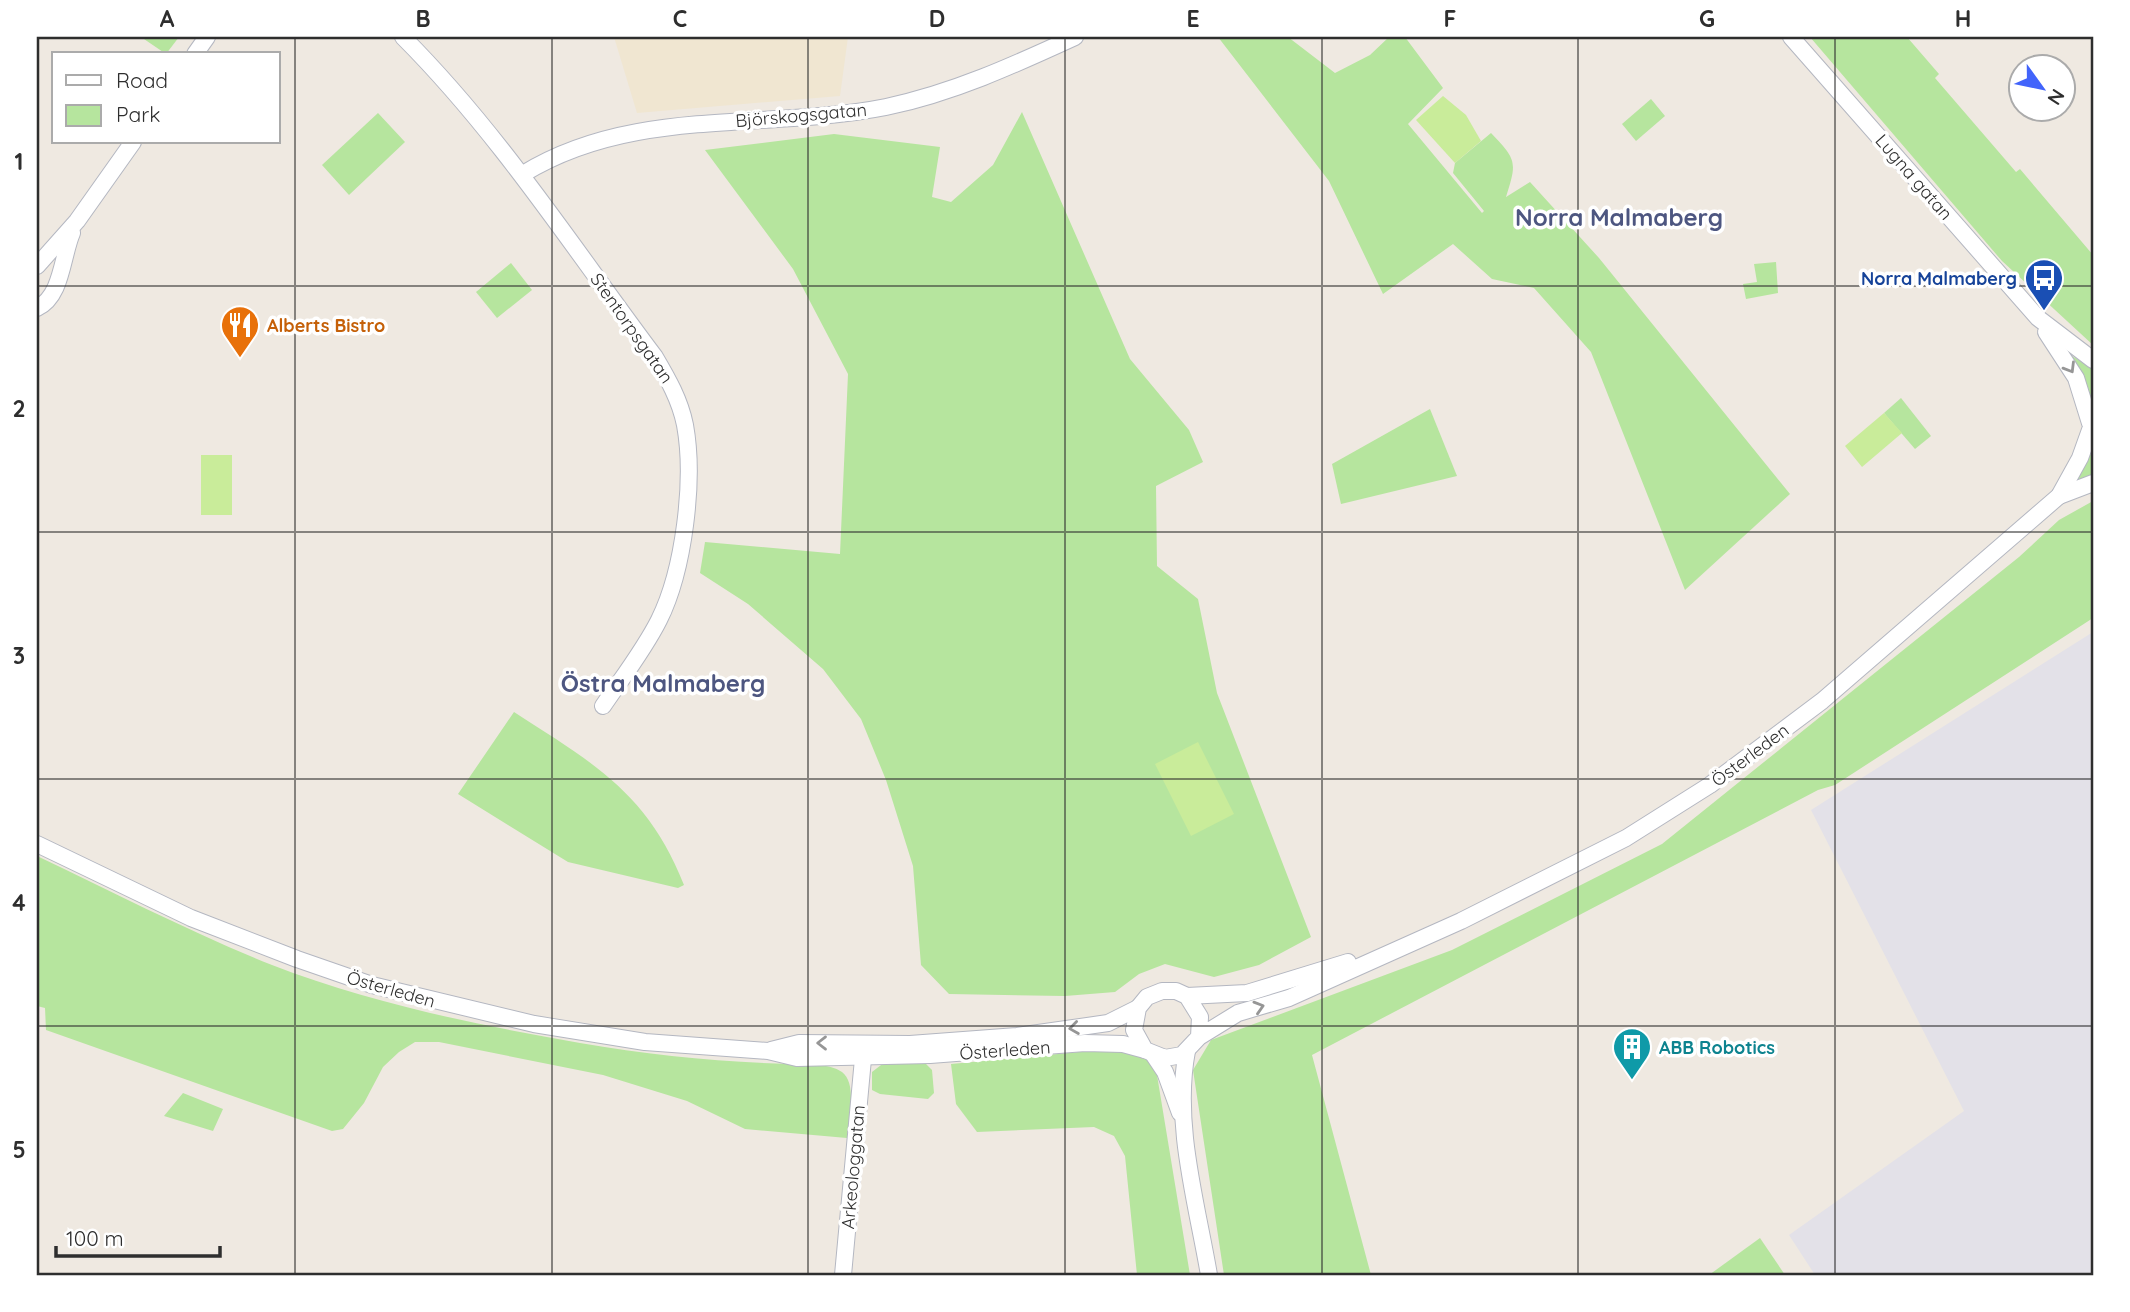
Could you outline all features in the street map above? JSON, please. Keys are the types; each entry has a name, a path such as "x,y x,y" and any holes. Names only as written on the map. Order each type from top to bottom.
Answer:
{"main road":[{"name":"Stentorpsgatan","path":"403,37 452,89 523,174 655,357 674,388 685,425 688,484 669,597 659,621 603,706"},
{"name":"Björskogsgatan","path":"523,174 567,154 646,130 703,122 813,117 886,107 957,88 1075,37"},
{"name":"Lugna gatan","path":"1791,37 2038,318 2076,378 2092,428"},
{"path":"37,266 77,221 132,144"},
{"path":"37,308 48,302 77,221"},
{"path":"37,266 48,266 57,281"},
{"name":"Lugna gatan","path":"2038,318 2093,360"},
{"name":"Österleden","path":"2059,496 2080,458 2092,428"},
{"name":"Österleden","path":"1199,1037 1238,1013 1289,998 1540,883 1626,838 1710,785 1822,701 2059,496 2093,483"},
{"name":"Österleden","path":"37,844 191,918 372,985 547,1026 645,1042 768,1051 797,1058 910,1044 1017,1036 1108,1023 1138,1008"},
{"name":"Österleden","path":"1187,996 1247,993 1397,947"},
{"path":"1149,1052 1174,1057 1187,1051 1199,1037 1200,1017 1187,996 1176,991 1162,991 1147,996 1138,1008 1134,1030 1149,1052 1165,1072 1185,1128"},
{"name":"Österleden","path":"864,1051 1085,1043 1123,1044 1149,1052"},
{"name":"Arkeologgatan","path":"843,1275 864,1051"},
{"path":"1187,1051 1183,1074 1185,1128 1209,1275"}],"shaded area":[{"path":"614,37 848,37 840,96 637,113"},
{"path":"2093,632 2093,1275 1815,1275 1789,1235 1964,1111 1811,810"}],"green space":[{"path":"141,37 179,37 168,52 163,52"},
{"path":"1218,37 1288,37 1335,73 1370,55 1389,37 1405,37 1443,88 1408,124 1482,213 1484,211 1453,173 1455,163 1491,133 1506,149 1512,162 1512,176 1506,197 1530,182 1599,258 1790,494 1685,590 1591,352 1534,288 1492,279 1453,244 1383,294 1329,181"},
{"path":"1810,37 1907,37 1939,74 1935,78 2016,172 2020,169 2093,255 2093,345 2002,261"},
{"path":"1443,96 1466,115 1481,141 1455,163 1416,120"},
{"path":"1651,99 1665,116 1636,141 1622,124"},
{"path":"1022,112 1130,359 1189,430 1203,462 1156,486 1157,566 1198,599 1217,693 1311,937 1259,965 1214,977 1165,964 1139,974 1115,992 1065,996 949,994 921,965 913,866 886,780 861,719 823,669 748,604 700,573 705,542 840,554 848,374 793,269 705,150 834,134 940,147 932,197 951,202 993,165"},
{"path":"378,113 405,142 349,195 322,165"},
{"path":"1776,262 1778,293 1746,299 1743,284 1757,282 1754,264"},
{"path":"511,263 532,290 497,318 476,292"},
{"path":"2072,356 2093,368 2092,400"},
{"path":"1901,398 1931,436 1915,449 1884,413"},
{"path":"1430,409 1457,476 1341,504 1332,464"},
{"path":"1884,413 1902,433 1862,467 1845,446"},
{"path":"2089,453 2093,458 2093,477 2076,482"},
{"path":"201,455 232,455 232,515 201,515"},
{"path":"2093,501 2093,618 1835,785 1818,790 1312,1055 1371,1275 1224,1275 1193,1070 1211,1040 1452,950 1662,844 2019,557 2059,520"},
{"path":"514,712 593,765 635,803 670,853 684,885 678,888 568,862 458,794"},
{"path":"1198,742 1234,814 1191,836 1155,764"},
{"path":"37,856 242,953 309,979 385,1002 502,1029 606,1047 737,1062 817,1065 837,1069 850,1085 847,1138 745,1129 687,1101 603,1075 439,1042 415,1042 399,1052 383,1067 364,1103 343,1129 332,1131 46,1030 45,1008 37,1006"},
{"path":"1121,1048 1155,1063 1190,1275 1137,1275 1125,1156 1114,1136 1094,1127 977,1132 956,1104 951,1064"},
{"path":"885,1062 926,1064 932,1070 934,1093 928,1099 880,1094 872,1090 872,1072"},
{"path":"183,1093 223,1109 213,1131 164,1116"},
{"path":"1760,1238 1785,1275 1709,1275"}],"place":[{"name":"Norra Malmaberg","path":"2044,312"},
{"name":"Alberts Bistro","path":"240,359"},
{"name":"ABB Robotics","path":"1632,1081"}],"district":[{"name":"Norra Malmaberg","path":"1619,217"},
{"name":"Östra Malmaberg","path":"663,683"}]}
